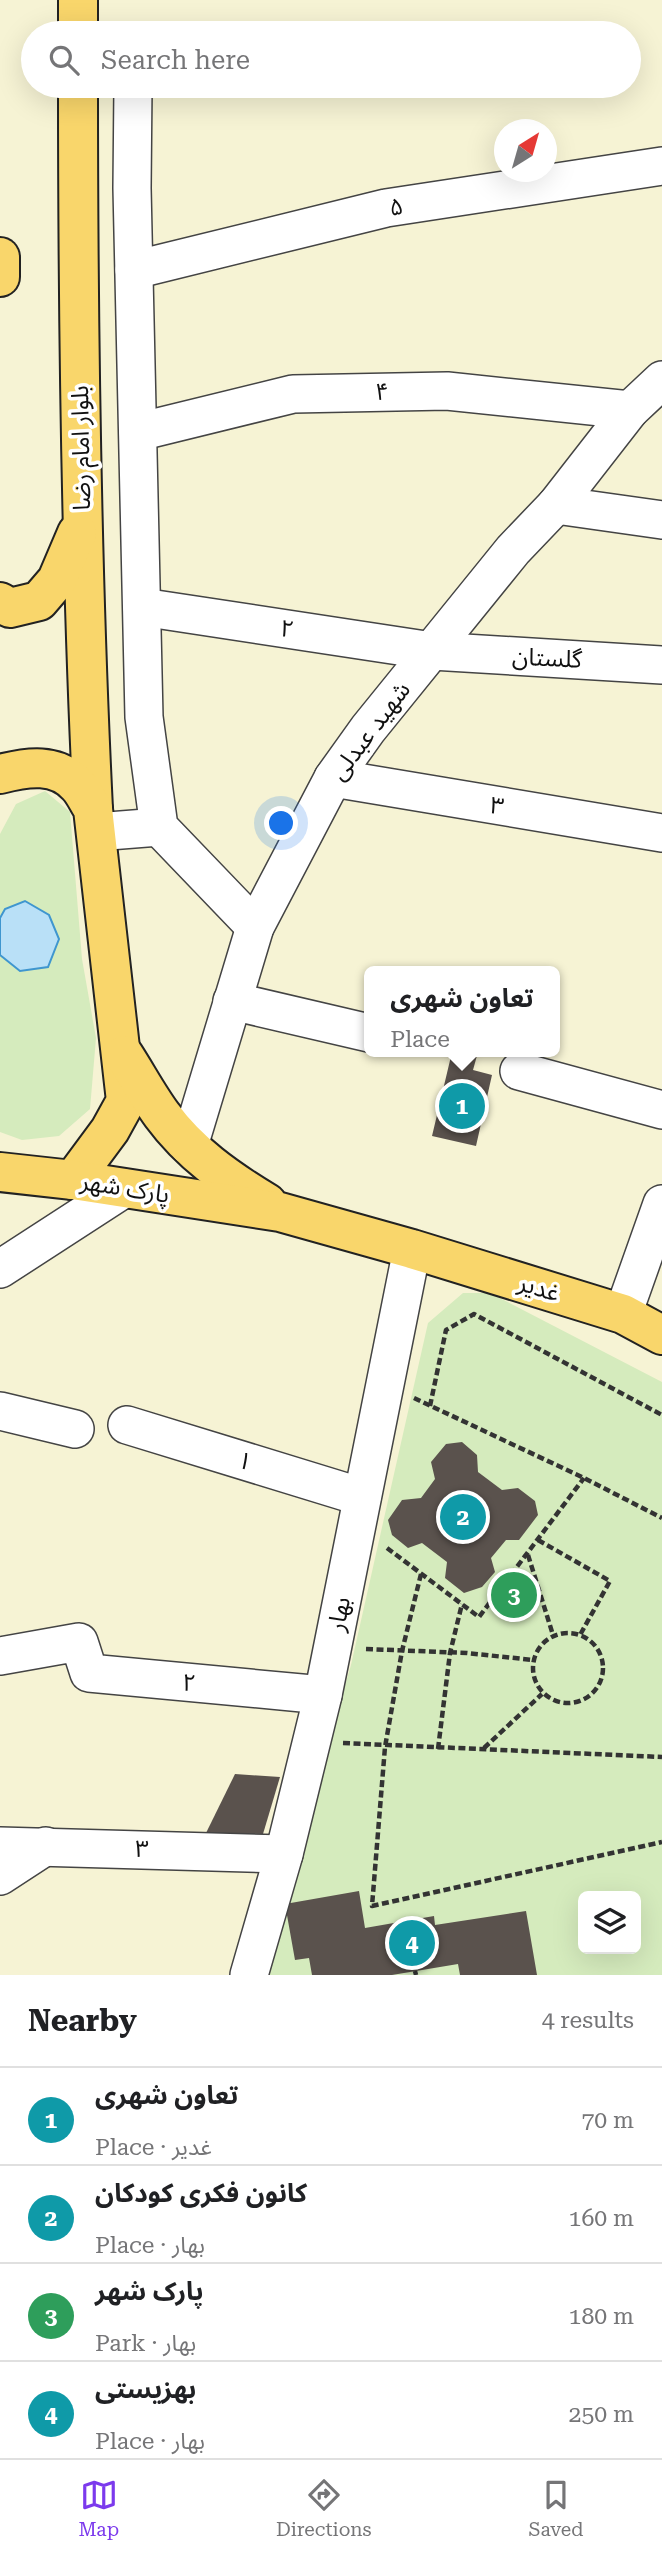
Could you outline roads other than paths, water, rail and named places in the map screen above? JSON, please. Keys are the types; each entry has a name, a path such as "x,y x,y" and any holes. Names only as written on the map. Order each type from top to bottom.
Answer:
{"main road":[{"path":"78,0 78,21"},
{"name":"بلوار امام رضا","path":"73,1180 110,1130 126,1101 95,821 83,521 78,277 78,98"},
{"path":"0,257 0,277"},
{"path":"0,601 10,608 39,601 57,580 83,521"},
{"path":"0,774 25,768 52,769 78,785 95,821"},
{"path":"122,1051 162,1116 189,1146 223,1176 280,1212"},
{"name":"پارک شهر","path":"0,1172 73,1180 280,1212 412,1249"},
{"name":"غدیر","path":"412,1249 623,1314 662,1335"}],"street":[{"path":"133,98 134,270 144,717 159,827 255,927"},
{"name":"۵","path":"134,270 386,208 662,166"},
{"name":"شهید عبدلی","path":"189,1146 255,927 333,778 368,729 513,550 556,505 630,410 662,380"},
{"name":"۴","path":"138,432 293,394 447,390 630,410"},
{"path":"556,505 662,520"},
{"name":"۲","path":"142,607 432,652"},
{"name":"گلستان","path":"432,652 662,665"},
{"name":"۳","path":"333,778 662,833"},
{"path":"95,821 159,827"},
{"path":"232,1001 364,1032"},
{"path":"519,1071 662,1110"},
{"path":"0,1269 125,1188"},
{"path":"623,1314 662,1204"},
{"name":"بهار","path":"248,1975 284,1854 323,1695 412,1249"},
{"path":"0,1410 75,1429"},
{"name":"۱","path":"127,1424 359,1514"},
{"name":"۲","path":"0,1656 79,1642 89,1673 323,1695"},
{"name":"۳","path":"0,1846 284,1854"},
{"path":"0,1876 46,1846"}],"water":[{"path":"25,901 49,915 59,939 48,967 20,971 0,955 0,918 5,909"}],"place":[{"name":"تعاون شهری","path":"462,1106"},
{"name":"کانون فکری کودکان","path":"463,1517"},
{"name":"پارک شهر","path":"514,1595"},
{"name":"بهزیستی","path":"412,1943"}]}
